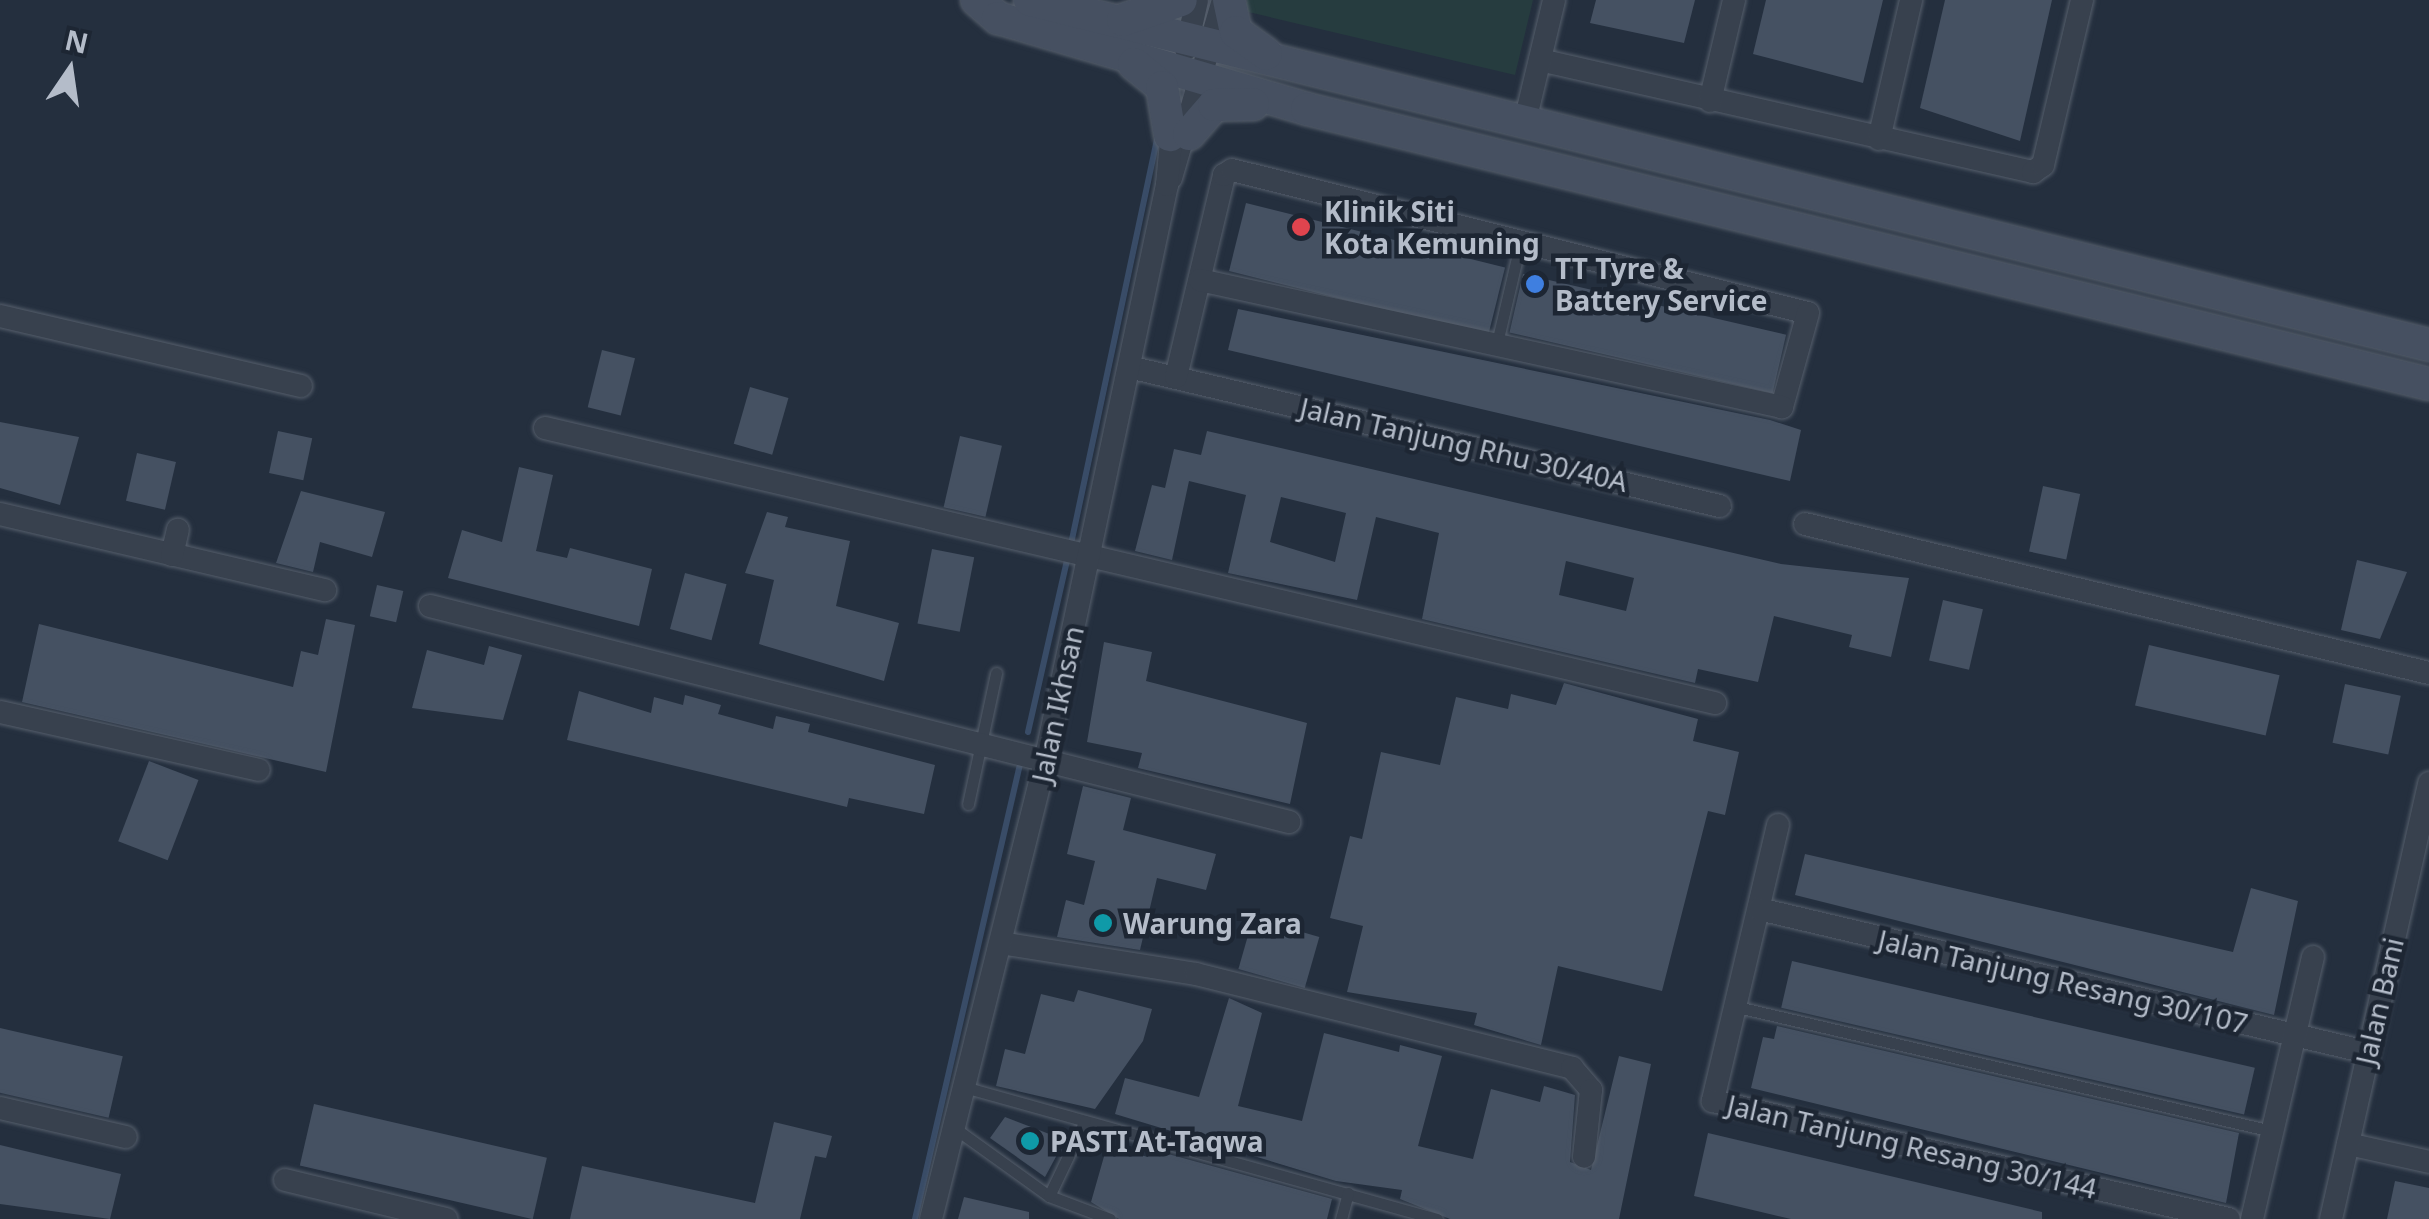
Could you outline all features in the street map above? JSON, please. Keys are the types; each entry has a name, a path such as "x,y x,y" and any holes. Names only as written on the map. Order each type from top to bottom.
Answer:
{"main road":[{"path":"977,0 998,18 1307,109 2429,384"},
{"path":"1030,0 1526,117 2429,345"},
{"path":"1119,21 1181,0"},
{"path":"1226,0 1236,32 1279,60"},
{"path":"1096,48 1153,76 1180,134 1214,104 1307,109"}],"street":[{"path":"1197,0 1200,41"},
{"path":"1200,41 1226,0"},
{"path":"1526,117 1554,0"},
{"path":"1710,101 1734,0"},
{"path":"1879,139 1911,0"},
{"path":"1540,60 1879,139 2039,171 2082,0"},
{"name":"Jalan Ikhsan","path":"931,1219 1046,757 1073,554 1129,366 1200,41"},
{"path":"1176,377 1200,280 1232,170 1520,246 1808,312 1789,403 1200,280"},
{"path":"0,316 301,386"},
{"name":"Jalan Tanjung Rhu 30/40A","path":"1129,366 1720,506"},
{"path":"545,428 1715,703"},
{"path":"0,514 325,590"},
{"path":"1805,524 2429,673"},
{"path":"172,555 178,530"},
{"path":"430,606 1046,757 1290,822"},
{"path":"0,712 259,770"},
{"name":"Jalan Bani","path":"2331,1219 2429,783"},
{"path":"1734,1006 1778,824"},
{"name":"Jalan Tanjung Resang 30/107","path":"1759,910 2367,1052"},
{"path":"1001,942 1196,974 1572,1068 1592,1090 1584,1157"},
{"path":"2252,1219 2313,958"},
{"name":"Jalan Tanjung Resang 30/144","path":"1734,1006 1713,1100 2228,1219"},
{"path":"0,1108 126,1137"},
{"path":"2348,1144 2429,1162"},
{"path":"285,1180 446,1219"}],"lane":[{"path":"1497,344 1520,246"},
{"path":"968,804 996,673"},
{"path":"1734,1006 2272,1132"},
{"path":"964,1086 1437,1219"},
{"path":"1049,1196 1085,1120"},
{"path":"953,1127 1049,1196 1110,1219"},
{"path":"1341,1219 1348,1193"}],"green space":[{"path":"1247,0 1533,0 1515,75 1244,11"}],"building":[{"path":"1596,0 1695,0 1684,43 1590,23"},
{"path":"1766,0 1883,0 1863,83 1753,54"},
{"path":"1945,0 2052,0 2020,141 1920,108"},
{"path":"1246,203 1505,268 1488,336 1229,271"},
{"path":"1523,274 1786,335 1773,393 1510,332"},
{"path":"1238,309 1770,420 1801,430 1790,481 1228,350"},
{"path":"602,350 635,358 621,415 588,407"},
{"path":"750,387 788,398 772,455 734,444"},
{"path":"0,422 79,437 60,505 0,488"},
{"path":"278,431 312,438 303,480 269,473"},
{"path":"1207,431 1781,564 1909,578 1891,657 1849,647 1852,635 1774,616 1758,682 1698,669 1695,683 1422,619 1439,533 1376,517 1357,600 1228,573 1246,495 1189,481 1172,560 1135,551 1152,485 1165,488 1174,449 1201,455","holes":["1281,497 1346,513 1335,562 1270,542","1566,561 1634,578 1626,611 1559,595"]},
{"path":"960,436 1002,446 985,517 944,507"},
{"path":"137,453 176,462 165,510 126,501"},
{"path":"519,467 553,475 536,551 567,558 570,548 652,569 639,626 448,578 462,530 502,542"},
{"path":"2043,486 2080,494 2066,559 2029,552"},
{"path":"301,491 385,512 372,557 320,542 313,572 276,563"},
{"path":"767,512 788,517 785,527 850,541 836,606 899,623 884,681 759,644 774,580 745,573"},
{"path":"932,549 974,557 960,632 917,624"},
{"path":"2357,560 2407,572 2380,639 2341,630"},
{"path":"685,573 727,584 712,640 670,629"},
{"path":"377,585 403,591 396,622 370,616"},
{"path":"1943,600 1983,609 1969,670 1929,660"},
{"path":"326,619 355,625 326,772 22,702 39,624 293,687 301,651 318,655"},
{"path":"1104,642 1152,652 1146,681 1307,723 1290,804 1138,768 1142,753 1087,742"},
{"path":"2149,645 2280,675 2266,736 2135,705"},
{"path":"489,646 522,655 503,720 412,708 427,650 484,665"},
{"path":"1564,683 1698,719 1693,741 1739,752 1725,815 1708,811 1662,991 1558,966 1541,1045 1474,1025 1477,1013 1347,992 1363,926 1330,918 1350,836 1362,839 1381,752 1440,765 1456,697 1508,709 1511,694 1556,705"},
{"path":"2345,684 2401,696 2388,755 2333,743"},
{"path":"579,691 651,713 654,697 683,705 685,695 721,705 718,714 773,729 776,716 810,724 808,732 935,765 924,814 849,798 847,807 567,740"},
{"path":"149,761 198,780 168,860 118,841"},
{"path":"1083,786 1131,798 1123,830 1216,854 1206,890 1157,878 1140,950 1057,937 1066,900 1084,905 1095,861 1067,854"},
{"path":"1805,854 2233,952 2251,888 2298,901 2274,1015 1795,895"},
{"path":"1253,918 1319,937 1305,988 1238,969"},
{"path":"1792,961 2255,1068 2244,1115 1781,1008"},
{"path":"1078,990 1152,1009 1143,1041 1095,1109 996,1086 1005,1049 1025,1054 1041,994 1074,1002"},
{"path":"1229,998 1262,1013 1238,1106 1302,1121 1324,1033 1399,1052 1400,1045 1442,1056 1418,1146 1473,1159 1491,1089 1540,1102 1544,1086 1575,1095 1570,1162 1591,1170 1619,1056 1651,1064 1619,1219 1450,1219 1400,1199 1402,1190 1336,1181 1115,1114 1125,1078 1199,1097"},
{"path":"1777,1026 2239,1133 2226,1203 1751,1088 1763,1037 1774,1039"},
{"path":"0,1028 123,1056 109,1118 0,1093"},
{"path":"314,1104 547,1158 533,1219 300,1165"},
{"name":"PASTI At-Taqwa","path":"1005,1117 1065,1140 1045,1177 990,1138"},
{"path":"774,1122 832,1136 826,1158 815,1156 800,1219 570,1219 582,1166 755,1203"},
{"path":"1708,1133 2042,1212 2042,1219 1791,1219 1694,1196"},
{"path":"0,1145 121,1174 110,1219 0,1204"},
{"path":"1107,1146 1148,1157 1150,1149 1332,1199 1327,1219 1119,1219 1091,1202"},
{"path":"2395,1181 2429,1188 2429,1219 2387,1219"},
{"path":"964,1197 1029,1212 1029,1219 958,1219"}],"waterway":[{"path":"1071,544 1158,136"},
{"path":"1028,732 1068,556"},
{"path":"915,1219 1019,767"}],"place":[{"name":"Klinik Siti Kota Kemuning","path":"1301,227"},
{"name":"TT Tyre & Battery Service","path":"1535,284"},
{"name":"Warung Zara","path":"1103,923"},
{"name":"PASTI At-Taqwa","path":"1030,1141"}]}
